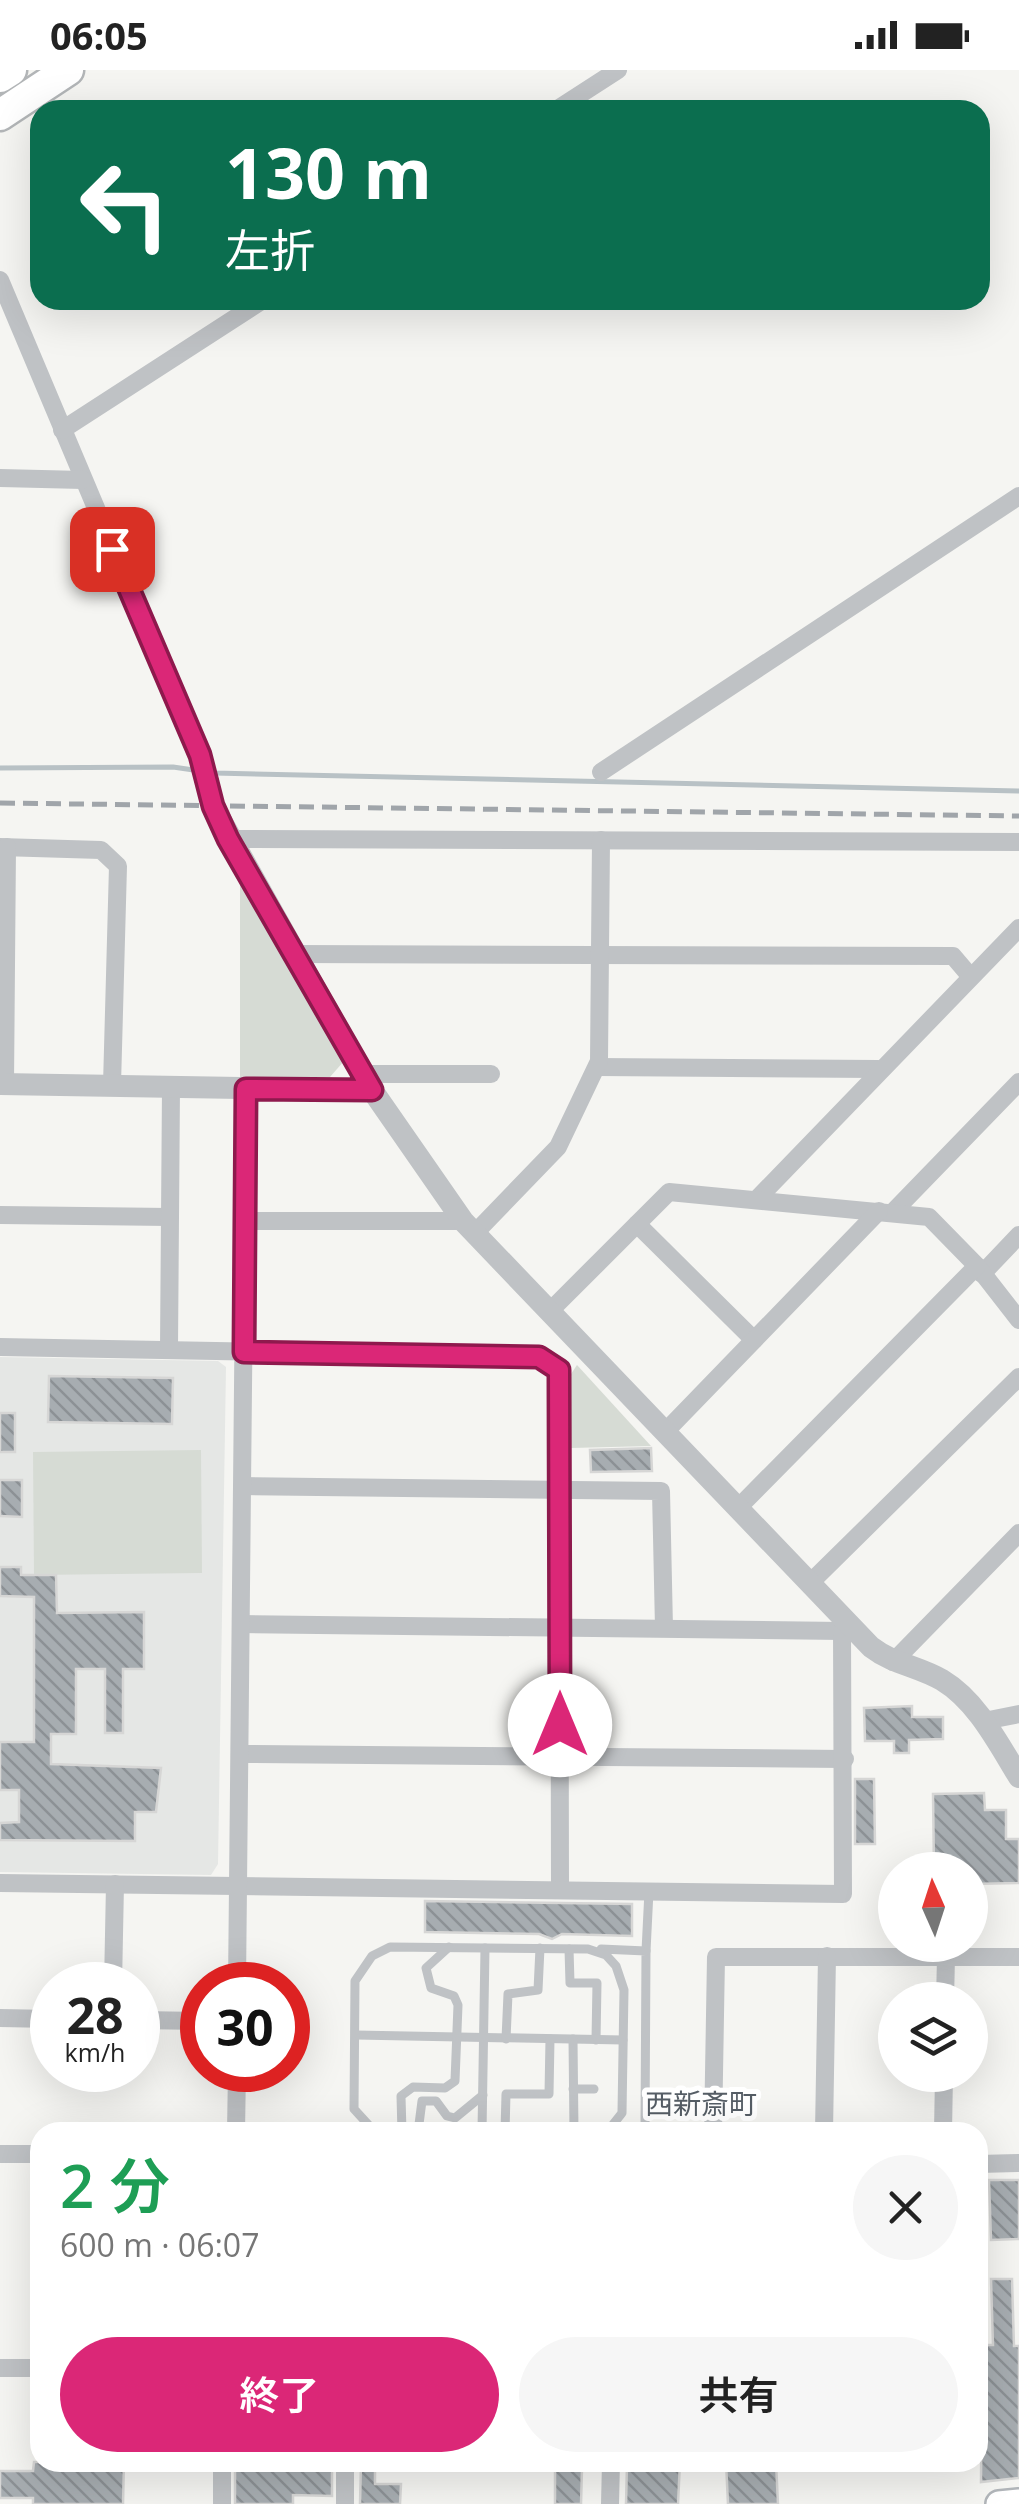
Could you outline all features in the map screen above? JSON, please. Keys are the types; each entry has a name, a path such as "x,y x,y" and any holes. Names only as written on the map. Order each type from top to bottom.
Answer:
{"highway":[{"path":"0,77 11,70"},
{"path":"0,114 68,70"}],"main road":[{"path":"999,2504 1019,2502"}],"street":[{"path":"572,100 618,70"},
{"path":"0,280 200,755 213,806 228,839 367,1082 469,1227 809,1584 845,1628 893,1662 945,1682 984,1721 1019,1777"},
{"path":"62,430 248,310"},
{"path":"0,478 83,480"},
{"path":"600,772 1019,496"},
{"path":"228,839 1019,842"},
{"path":"248,1222 469,1227 558,1146 597,1068 602,840"},
{"path":"112,1085 118,866 101,850 4,847 2,1084 246,1089 491,1074"},
{"path":"757,1199 878,1069 1019,928"},
{"path":"293,954 954,956 970,976"},
{"path":"597,1068 878,1069"},
{"path":"665,1432 1019,1082"},
{"path":"169,1348 171,1087"},
{"path":"237,1962 248,1222 246,1089"},
{"path":"550,1311 669,1192 929,1217 980,1270 1019,1320"},
{"path":"0,1215 170,1216"},
{"path":"636,1224 754,1340"},
{"path":"737,1508 1019,1235"},
{"path":"0,1347 539,1357 559,1370 560,1890"},
{"path":"809,1584 1019,1377"},
{"path":"242,1486 661,1491 664,1628"},
{"path":"893,1662 1019,1533"},
{"path":"242,1624 845,1628"},
{"path":"0,1883 843,1894 845,1628"},
{"path":"984,1721 1019,1714"},
{"path":"241,1754 845,1759"},
{"path":"114,1962 115,1884"},
{"path":"824,2122 827,1956"},
{"path":"713,2122 716,1957 878,1956"},
{"path":"988,1958 1019,1958"},
{"path":"0,2018 30,2018"},
{"path":"236,2122 237,2092"},
{"path":"943,2122 944,2092"},
{"path":"0,2154 30,2154"},
{"path":"988,2164 1019,2163"},
{"path":"0,2368 30,2368"},
{"path":"222,2472 222,2504"},
{"path":"345,2472 345,2504"},
{"path":"610,2504 611,2472"}],"lane":[{"path":"644,2122 649,1891"},
{"path":"366,2122 354,2109 356,1980 372,1956 390,1947 646,1950"},
{"path":"402,2122 402,2096 413,2087 445,2088 456,2081 454,1996 432,1988 426,1978 426,1968 449,1947"},
{"path":"482,2122 485,1948"},
{"path":"506,2039 508,1994 538,1990 540,1948"},
{"path":"569,1949 570,1983 597,1983 596,2040"},
{"path":"588,1949 606,1955 622,1979 622,2113 615,2122"},
{"path":"356,2036 623,2040"},
{"path":"505,2122 506,2094 548,2094 550,2039"},
{"path":"573,2040 574,2122"},
{"path":"574,2090 594,2089"},
{"path":"419,2122 422,2101 436,2101 447,2116 455,2118 483,2095"}],"shaded area":[{"path":"240,877 344,1061 330,1077 240,1078"},
{"path":"0,1357 218,1361 226,1367 218,1864 211,1875 0,1872"},
{"path":"577,1365 651,1446 571,1448 569,1377"},
{"path":"201,1450 202,1573 34,1575 33,1452"}],"building":[{"path":"49,1376 173,1378 172,1424 48,1422"},
{"path":"0,1413 15,1413 15,1452 0,1452"},
{"path":"651,1448 652,1471 591,1472 590,1450"},
{"path":"0,1480 22,1480 22,1517 0,1516"},
{"path":"0,1567 21,1567 21,1575 56,1575 57,1613 144,1612 144,1669 123,1669 123,1733 105,1733 105,1669 76,1669 76,1734 51,1734 51,1764 161,1768 156,1812 135,1812 135,1841 0,1840 0,1823 19,1822 19,1790 0,1790 0,1742 34,1742 34,1597 0,1596"},
{"path":"912,1706 912,1717 943,1717 943,1739 909,1740 909,1753 894,1753 894,1741 865,1741 864,1708"},
{"path":"855,1779 874,1779 875,1844 855,1844"},
{"path":"984,1793 985,1810 1006,1810 1006,1839 1019,1839 1019,1883 988,1884 988,1852 934,1852 933,1794"},
{"path":"425,1901 632,1904 632,1936 562,1934 552,1939 539,1934 425,1932"},
{"path":"989,2180 1019,2180 1019,2239 991,2240"},
{"path":"991,2279 1012,2279 1014,2346 1019,2346 1019,2478 981,2482 981,2472 988,2472 988,2345 993,2345"},
{"path":"0,2471 124,2472 123,2504 33,2504 33,2498 0,2498"},
{"path":"235,2472 332,2472 332,2496 293,2495 293,2504 235,2504"},
{"path":"361,2472 375,2472 375,2484 401,2484 400,2504 360,2504"},
{"path":"555,2472 582,2472 581,2504 555,2504"},
{"path":"627,2472 680,2472 678,2504 626,2504"},
{"path":"726,2472 776,2472 778,2504 728,2504"}],"waterway":[{"path":"0,768 173,767 214,773 1019,791"}],"railway":[{"path":"0,803 1019,816"}],"district":[{"name":"西新斎町","path":"701,2104"}],"route":[{"path":"112,549 200,755 213,806 228,839 372,1090 246,1089 248,1222 244,1352 539,1357 559,1370 560,1725"}]}
